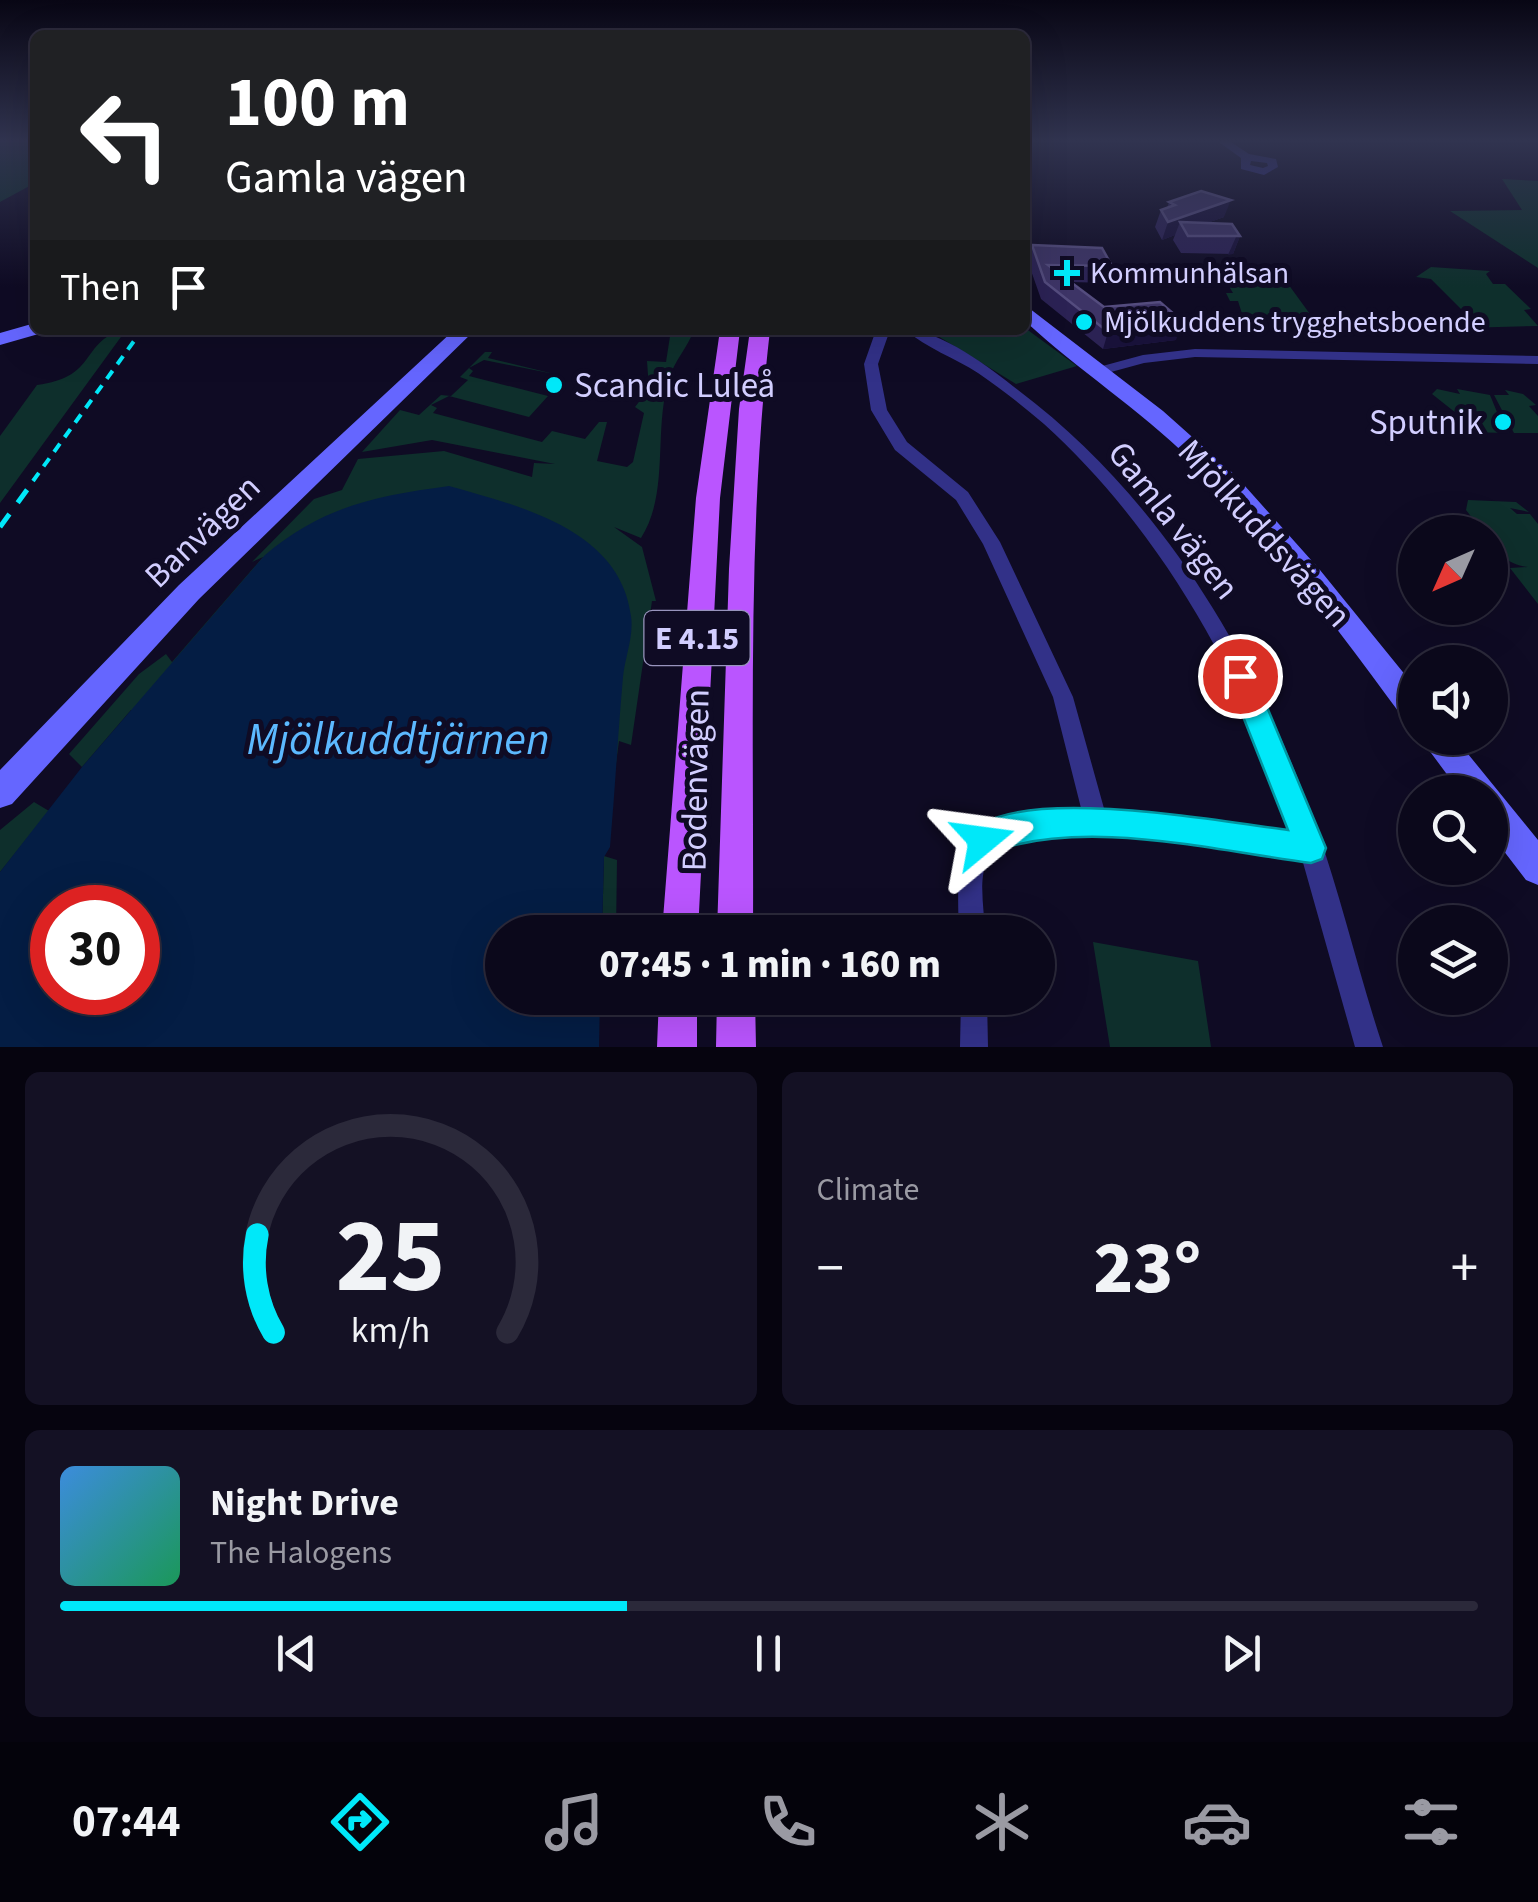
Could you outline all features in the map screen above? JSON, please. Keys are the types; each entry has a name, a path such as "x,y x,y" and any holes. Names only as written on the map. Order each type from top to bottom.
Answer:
{"main road":[{"name":"Bodenvägen","path":"681,915 708,498 729,335"},
{"name":"Bodenvägen","path":"735,915 742,569 750,409 759,335"},
{"path":"677,1047 678,1015"},
{"path":"736,1015 736,1047"}],"street":[{"name":"Mjölkuddsvägen","path":"1030,317 1196,452 1270,528 1398,689"},
{"path":"0,327 30,319"},
{"path":"0,338 30,330"},
{"name":"Banvägen","path":"0,794 188,592 460,335"},
{"path":"881,335 871,364 879,410 901,446 962,496 991,542 1063,697 1096,822"},
{"name":"Gamla vägen","path":"923,335 965,358 1055,428 1109,480 1195,590 1277,756 1311,848 1369,1047"},
{"path":"1100,370 1143,359 1195,353 1538,360"},
{"path":"1450,755 1465,775"},
{"path":"972,915 971,863 983,840 995,831 1096,822 1311,848"},
{"path":"1508,829 1538,868"},
{"path":"974,1015 974,1047"}],"green space":[{"path":"0,189 24,189 0,202"},
{"path":"1508,189 1538,189 1538,268 1450,211 1522,210"},
{"path":"1431,267 1490,271 1486,274 1493,284 1505,284 1531,309 1524,310 1538,326 1462,328 1457,324 1475,323 1431,279 1416,277"},
{"path":"1283,277 1315,321 1342,325 1244,320 1238,301 1230,301 1226,293 1233,293 1227,283 1216,279"},
{"path":"1030,332 1077,366 1016,384 936,335 1030,335"},
{"path":"122,335 0,503 0,436 37,385 69,376 106,337"},
{"path":"670,335 692,335 674,366 664,399 658,481 650,520 641,538 614,527 642,547 656,601 652,601 631,745 619,741 604,856 617,860 616,915 602,915 604,857 131,710 82,767 69,754 139,674 166,654 172,662 263,557 252,562 314,499 342,490 358,459 444,451 532,477 534,463 555,464 432,440 362,452 400,410 419,415 441,395 451,396 468,380 460,377 469,368 473,371 469,376 548,396 529,417 449,396 431,405 437,408 433,413 542,442 552,431 585,439 599,422 607,422 597,461 627,467 633,462 644,413 635,407 649,389 647,361 666,362"},
{"path":"485,352 492,352 488,358 554,374 484,360 469,368"},
{"path":"1437,389 1490,395 1499,417 1495,421 1509,433 1463,432 1448,414 1456,413 1432,394"},
{"path":"1505,390 1523,394 1536,405 1529,406 1538,416 1538,433 1514,433 1494,395 1509,395"},
{"path":"1468,500 1516,502 1529,512 1510,508 1517,514 1530,514 1538,524 1538,604 1510,568 1528,567 1508,560 1508,515 1470,515 1466,510"},
{"path":"34,802 49,811 0,872 0,830"},
{"path":"1093,942 1198,961 1211,1047 1110,1047"}],"water":[{"name":"Mjölkuddtjärnen","path":"449,486 534,513 587,542 608,562 623,586 631,631 623,677 610,847 604,857 602,915 485,915 485,1015 600,1015 599,1047 0,1047 0,872 82,767 265,555 329,514 374,499"}],"building":[{"path":"1201,191 1231,200 1168,222 1161,210 1175,205 1169,202"},
{"path":"1180,222 1232,224 1240,236 1188,236"},
{"path":"1032,245 1102,248 1112,266 1048,265 1104,307 1160,302 1183,322 1108,332 1045,282"}],"railway":[{"path":"33,481 138,335"},
{"path":"0,527 35,479"}],"place":[{"name":"Kommunhälsan","path":"1067,273"},
{"name":"Mjölkuddens trygghetsboende","path":"1084,322"},
{"name":"Scandic Luleå","path":"554,385"},
{"name":"Sputnik","path":"1503,422"}],"route":[{"path":"983,840 995,831 1017,827 1096,822 1311,848 1284,773 1240,676"}]}
